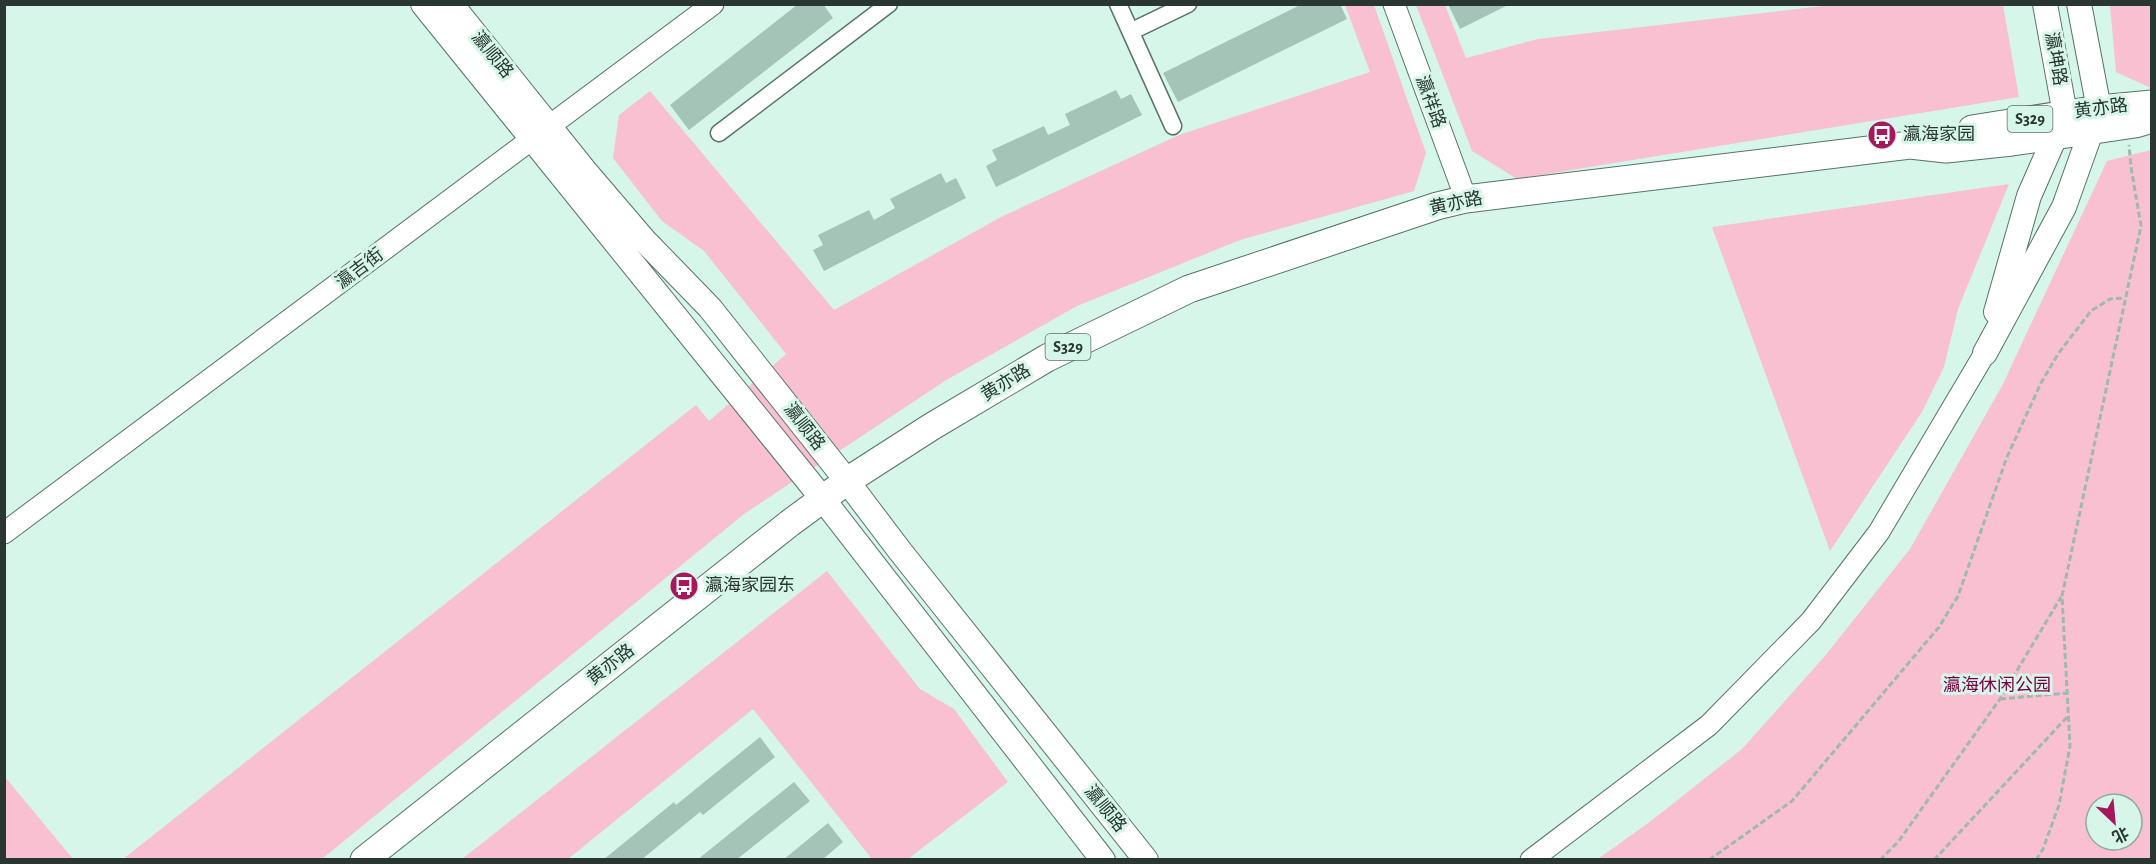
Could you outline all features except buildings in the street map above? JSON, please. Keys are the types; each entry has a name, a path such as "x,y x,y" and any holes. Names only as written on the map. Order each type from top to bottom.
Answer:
{"main road":[{"name":"瀛顺路","path":"423,4 542,134 710,308 1146,860"},
{"name":"瀛顺路","path":"451,4 542,134 1103,860"},
{"name":"瀛坤路","path":"2045,4 2060,124"},
{"name":"瀛坤路","path":"2079,4 2096,119"},
{"name":"黄亦路","path":"364,860 822,498 931,427 1047,358 1189,289 1437,206 1466,200 1910,145 1946,148 2060,124 2096,119 2151,104"},
{"name":"黄亦路","path":"2096,119 2135,124 2151,119"},
{"path":"1985,353 2064,207 2096,119"},
{"path":"1985,353 2029,196 2060,124"}],"street":[{"name":"瀛吉街","path":"4,533 542,134 713,4"},
{"path":"719,133 888,4"},
{"path":"1118,4 1173,126"},
{"path":"1132,31 1188,4"},
{"name":"瀛祥路","path":"1394,4 1466,200"},
{"path":"1531,860 1709,726 1811,621 1879,531 1985,353"}],"path":[{"path":"2036,860 2043,849 2059,805 2070,746 2062,596 2141,226 2129,140"},
{"path":"1709,860 1792,801 1939,627 1958,596 2007,457 2041,383 2058,354 2091,311 2110,299 2126,298"},
{"path":"1880,860 1899,842 2000,699 2062,596"},
{"path":"2000,699 2067,693"},
{"path":"1934,860 2068,716"}],"green space":[{"path":"1345,5 1374,5 1426,153 1414,191 1240,240 1077,306 948,379 744,514 322,859 122,860 696,405 709,421 786,354 704,251 662,221 613,158 619,115 650,91 834,310 1001,217 1179,135 1370,72"},
{"path":"1416,5 1445,5 1466,58 1538,39 1832,5 2003,5 2019,97 1517,179 1472,151"},
{"path":"2110,5 2151,5 2151,88 2116,72"},
{"name":"瀛海休闲公园","path":"2151,150 2151,859 1598,859 1651,821 1742,749 1825,656 1910,549 2003,384 2107,161"},
{"path":"2009,184 1958,309 1944,367 1922,412 1830,551 1712,227"},
{"path":"827,571 920,689 954,709 1008,782 908,859 872,859 753,709 568,859 462,859"},
{"path":"5,777 73,859 5,859"}],"place":[{"name":"瀛海家园","path":"1882,135"},
{"name":"瀛海家园东","path":"684,586"}]}
